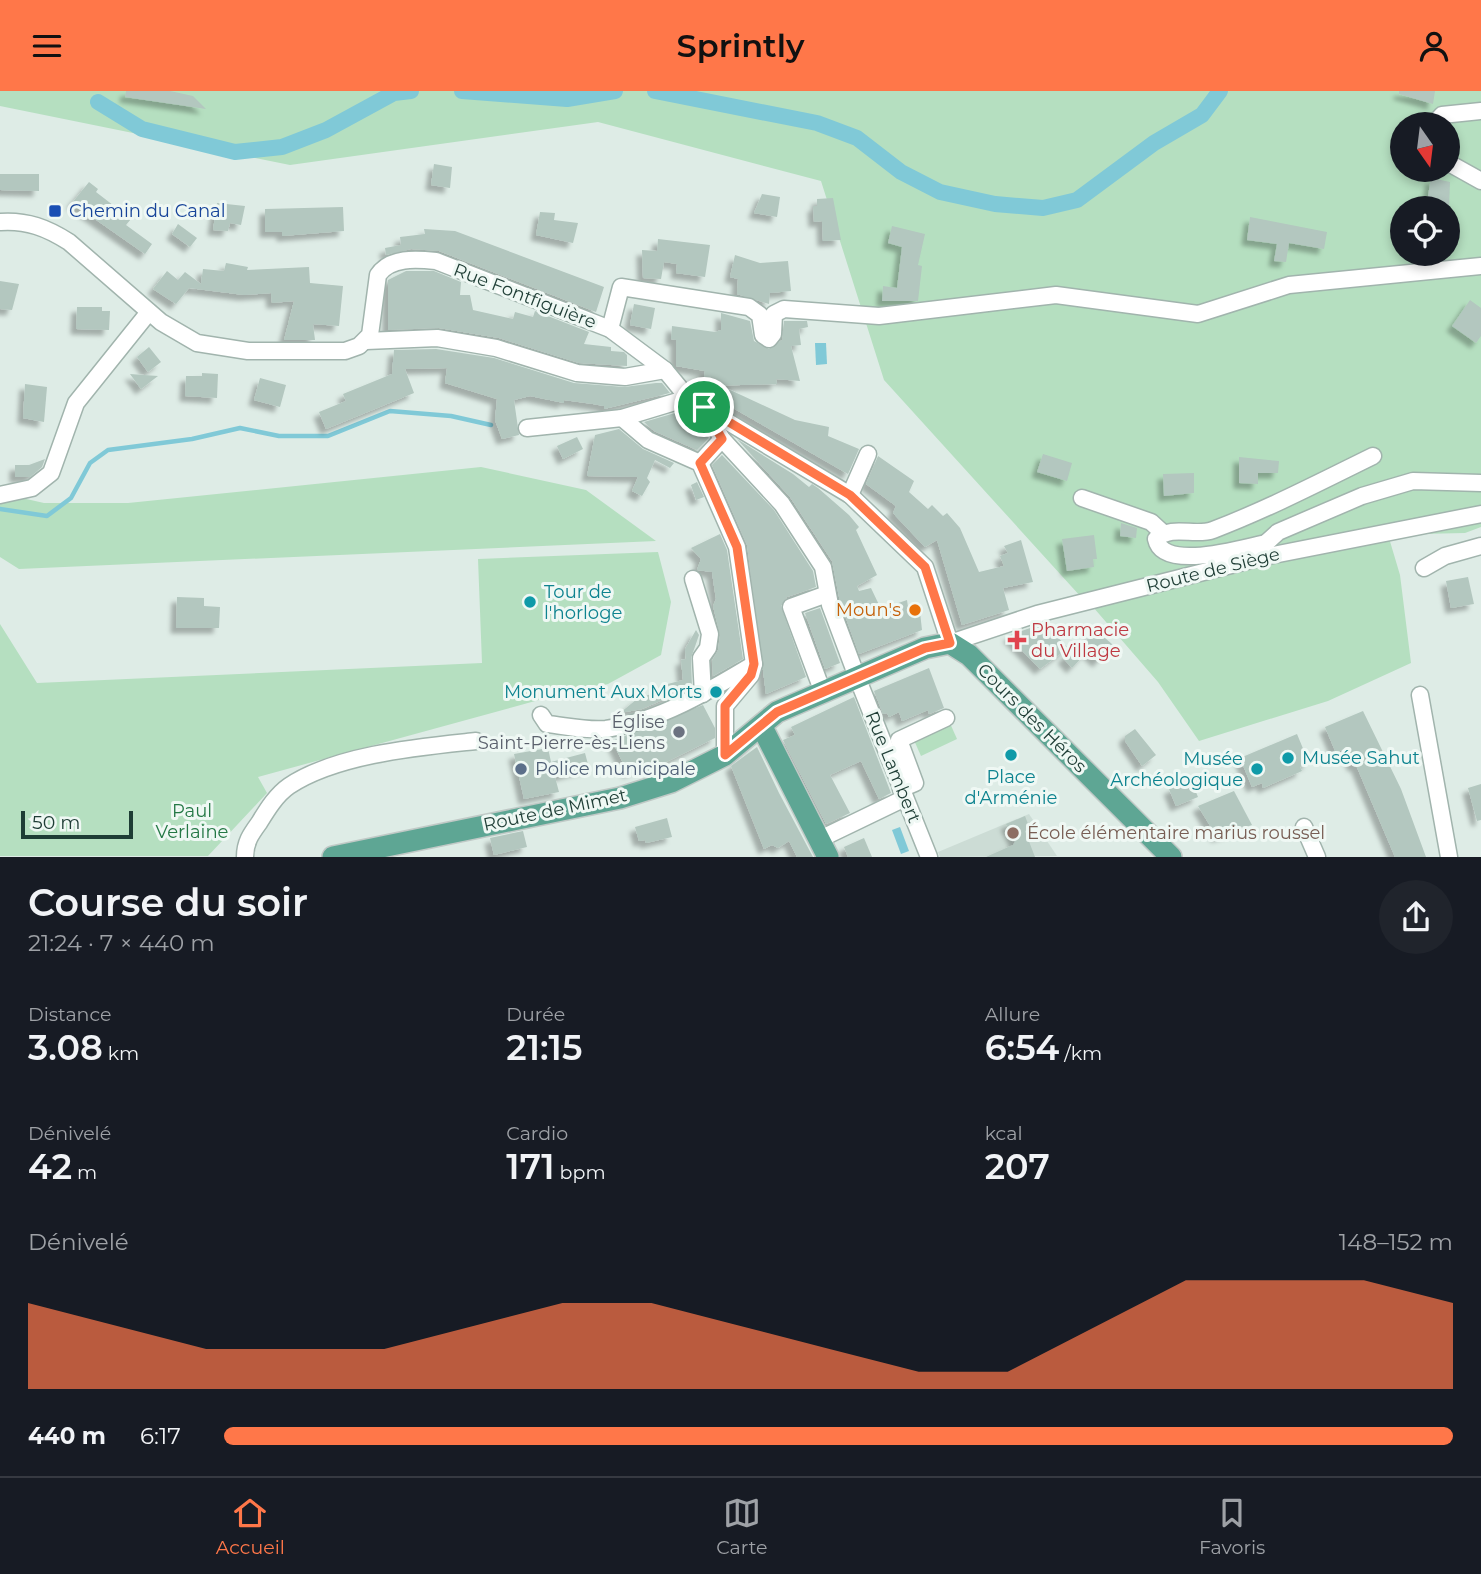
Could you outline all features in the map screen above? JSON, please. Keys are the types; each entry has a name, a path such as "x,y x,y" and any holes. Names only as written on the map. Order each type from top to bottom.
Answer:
{"main road":[{"name":"Route de Mimet","path":"333,856 620,798 671,782 725,755 777,712 822,690 925,648 950,643"},
{"name":"Cours des Héros","path":"950,643 969,655 1171,856"},
{"path":"762,727 824,848"}],"street":[{"path":"1460,113 1481,111"},
{"path":"1460,169 1481,181"},
{"path":"0,222 37,225 69,242 149,312 197,343 248,351 345,351 366,341 437,338 496,348 577,373 625,377 665,370"},
{"name":"Rue Fontfiguière","path":"366,341 372,330 378,275 393,262 436,261 610,329 665,370 688,398"},
{"path":"610,329 621,287 716,300 756,310 765,338 772,337 772,319 778,310 905,314 1056,295 1198,314 1289,285 1481,266"},
{"path":"0,495 32,488 51,473 76,403 149,312"},
{"path":"527,428 622,418 688,398 850,495 925,567 950,643"},
{"name":"Rue Lambert","path":"704,407 722,439 782,504 823,567 827,594 857,677 929,856"},
{"path":"622,418 648,440 700,463 737,547 754,664 751,675 725,706 725,755"},
{"path":"700,463 722,439"},
{"path":"850,495 868,454"},
{"path":"1373,456 1250,515 1208,531 1163,533 1156,539 1158,548 1166,555 1186,557 1265,550 1278,532 1351,500 1412,481 1481,483"},
{"path":"1082,498 1151,522 1163,533"},
{"name":"Route de Siège","path":"950,643 1037,614 1265,550 1481,514"},
{"path":"1424,568 1445,556 1481,546"},
{"path":"694,579 710,634 708,648 701,658 703,694"},
{"path":"822,690 791,607 827,594"},
{"path":"541,715 547,724 605,729 644,718 703,694 754,664"},
{"path":"1420,695 1448,856"},
{"path":"824,848 915,783 898,740 946,718"},
{"path":"246,849 269,806 288,787 316,772 399,748 476,741"},
{"path":"1304,827 1317,856"}],"shaded area":[{"name":"École élémentaire marius roussel","path":"1029,814 1057,856 940,857 938,852"}],"green space":[{"path":"0,91 1481,91 1481,527 1465,533 1331,536 1081,597 884,380 821,181 598,122 290,165 0,106"},
{"path":"481,467 586,490 656,541 19,569 0,557 0,493 44,503 128,503"},
{"path":"1389,538 1400,575 1411,663 1328,701 1199,741 1158,682 1093,607 1207,575"},
{"name":"Paul Verlaine","path":"658,552 671,602 661,655 608,684 546,698 258,777 267,793 208,856 0,856 0,624 37,683 482,663 478,559"},
{"path":"949,721 957,739 921,756 913,738"}],"water":[{"path":"815,343 826,343 827,364 816,365"},
{"path":"900,827 909,851 901,854 892,830"}],"building":[{"path":"126,91 170,91 193,96 206,109 125,97"},
{"path":"1399,91 1435,91 1433,104 1399,94"},
{"path":"434,164 452,167 450,188 431,185"},
{"path":"0,174 39,174 39,191 0,190"},
{"path":"89,182 98,189 96,192 131,219 126,225 152,244 145,254 72,203"},
{"path":"1430,182 1450,182 1449,196 1428,196"},
{"path":"762,194 780,197 777,217 754,213"},
{"path":"833,198 841,240 823,241 822,221 814,222 813,206 817,206 817,199"},
{"path":"217,203 245,206 241,225 230,223 228,231 213,230"},
{"path":"343,207 344,231 282,236 282,232 265,232 265,209"},
{"path":"540,212 555,213 554,220 578,223 573,243 536,235"},
{"path":"1250,217 1327,232 1324,249 1289,243 1286,262 1274,261 1277,244 1247,240"},
{"path":"178,224 197,238 190,247 172,234"},
{"path":"892,226 925,234 918,265 922,266 918,301 882,301 883,286 897,288 902,247 888,243"},
{"path":"424,229 455,231 604,287 596,312 439,251 411,249 386,255 385,248 401,245 400,237 425,234"},
{"path":"658,239 710,245 705,277 676,273 677,264 664,262 661,279 643,278 642,250 657,251"},
{"path":"735,255 760,263 788,261 791,291 770,293 769,304 737,294 738,279 730,277"},
{"path":"226,263 248,267 247,270 309,267 310,283 343,286 339,326 313,324 315,340 284,340 294,301 272,303 271,293 244,295 189,288 176,304 153,289 167,271 178,280 185,272 201,284 203,269 224,271"},
{"path":"406,271 434,271 461,282 460,295 470,295 473,310 513,319 515,312 533,317 535,311 589,332 584,344 611,347 611,351 624,352 627,355 627,366 579,363 499,338 439,328 388,330 388,280"},
{"path":"0,281 19,284 12,310 0,309"},
{"path":"1470,300 1481,308 1481,336 1476,343 1452,326"},
{"path":"634,304 655,308 651,329 630,325"},
{"path":"77,307 102,307 102,311 110,311 109,330 76,329"},
{"path":"721,313 750,321 754,341 769,349 782,340 784,321 807,321 808,327 799,329 801,345 791,346 800,381 776,379 777,384 705,386 708,378 704,377 705,371 676,366 676,340 671,339 672,326 715,332 721,330"},
{"path":"149,347 161,362 148,372 137,357"},
{"path":"436,349 494,358 574,383 624,387 662,383 670,393 604,409 604,406 593,404 564,400 564,403 530,396 514,400 519,435 502,439 495,420 497,399 445,383 447,368 405,369 414,393 326,429 319,412 346,401 343,394 392,374 394,350"},
{"path":"202,373 218,374 217,398 185,396 186,376 202,376"},
{"path":"130,374 158,376 141,389"},
{"path":"260,378 286,385 280,407 254,400"},
{"path":"25,384 47,387 44,422 23,418"},
{"path":"726,388 795,420 829,427 828,436 859,449 848,474 720,399"},
{"path":"682,411 709,438 697,450 654,431 644,422"},
{"path":"619,429 643,449 674,463 670,468 655,460 647,478 650,482 642,496 632,491 638,477 587,476 595,435"},
{"path":"577,437 583,449 563,459 557,446"},
{"path":"737,439 809,487 812,484 818,488 849,515 859,527 856,530 877,575 857,586 859,591 871,588 881,609 907,600 908,607 919,603 922,630 859,654 840,602 832,561 790,497"},
{"path":"1043,454 1072,463 1067,481 1037,472"},
{"path":"722,455 774,510 813,571 816,587 787,597 781,606 806,677 766,694 747,545 712,465"},
{"path":"878,456 914,481 909,492 928,509 932,505 943,516 947,513 960,528 979,572 1004,566 1000,556 1008,553 1004,546 1021,540 1033,582 1003,588 1009,610 962,625 937,540 925,547 893,513 896,506 866,484"},
{"path":"1239,457 1279,461 1278,473 1258,473 1258,484 1239,483"},
{"path":"45,459 42,467 30,477 15,477 15,465 29,465"},
{"path":"1194,473 1194,493 1164,496 1163,474"},
{"path":"697,482 704,497 696,500 691,485"},
{"path":"1121,523 1137,528 1136,538 1120,536"},
{"path":"720,534 727,550 743,659 713,676 712,661 718,650 720,635 713,606 716,599 712,572 697,570 701,559 691,548"},
{"path":"1094,535 1097,559 1093,559 1094,567 1067,571 1062,539"},
{"path":"1468,577 1474,604 1451,608 1446,581"},
{"path":"177,597 204,598 204,606 220,607 219,628 176,628"},
{"path":"820,608 840,663 825,669 805,613"},
{"path":"1044,623 1068,648 1040,669 1008,636"},
{"path":"696,630 699,635 691,658 692,687 642,709 620,713 637,699 665,689 664,685 683,680 681,660 686,659 685,649"},
{"path":"1096,630 1113,645 1098,662 1081,646"},
{"path":"1078,644 1086,653 1072,668 1063,658"},
{"path":"929,668 944,708 929,714 928,710 902,721 899,712 889,717 887,713 883,714 874,691"},
{"path":"854,697 891,793 879,799 861,761 830,775 850,813 826,824 783,740 795,735 791,727"},
{"name":"Église Saint-Pierre-ès-Liens","path":"703,705 715,728 715,738 652,769 650,763 628,773 612,741"},
{"path":"1363,711 1401,789 1426,857 1395,857 1356,765 1353,766 1346,748 1336,753 1325,727"},
{"path":"1135,729 1156,755 1142,766 1125,741 1125,736"},
{"path":"1297,734 1309,763 1300,767 1302,771 1263,788 1262,783 1252,787 1240,758"},
{"path":"757,747 813,857 797,857 789,841 778,848 772,845 764,849 731,766"},
{"path":"548,748 551,762 585,753 589,768 555,777 559,792 524,799 514,754"},
{"path":"1191,780 1198,797 1176,806 1169,789"},
{"path":"1481,784 1481,820 1477,821 1468,788"},
{"path":"1234,791 1252,825 1217,837 1198,806"},
{"path":"1025,816 1030,829 1025,831 1035,857 986,857 1013,845 1015,842 1006,824"},
{"path":"667,818 672,837 646,843 645,840 639,841 635,827"},
{"path":"523,831 527,847 494,855 490,838"},
{"path":"864,838 872,857 848,857 844,847"}],"waterway":[{"path":"98,102 142,129 235,152 282,147 326,130 394,93 411,91"},
{"path":"462,91 567,99 615,91"},
{"path":"655,91 817,123 857,138 901,172 940,192 995,204 1043,208 1077,200 1154,143 1202,115 1220,91"},
{"path":"0,509 47,516 71,498 90,463 108,450 192,439 240,428 279,436 328,436 390,411 451,416 491,425"}],"place":[{"name":"Chemin du Canal","path":"55,211"},
{"name":"Tour de l'horloge","path":"530,602"},
{"name":"Moun's","path":"915,610"},
{"name":"Pharmacie du Village","path":"1017,640"},
{"name":"Monument Aux Morts","path":"716,692"},
{"name":"Église Saint-Pierre-ès-Liens","path":"679,732"},
{"name":"Place d'Arménie","path":"1011,755"},
{"name":"Musée Sahut","path":"1288,758"},
{"name":"Police municipale","path":"521,769"},
{"name":"Musée Archéologique","path":"1257,769"},
{"name":"École élémentaire marius roussel","path":"1013,833"}],"route":[{"path":"704,407 850,495 925,567 950,643 925,648 822,690 777,712 725,755 725,706 751,675 754,664 737,547 700,463 722,439 704,407"}]}
